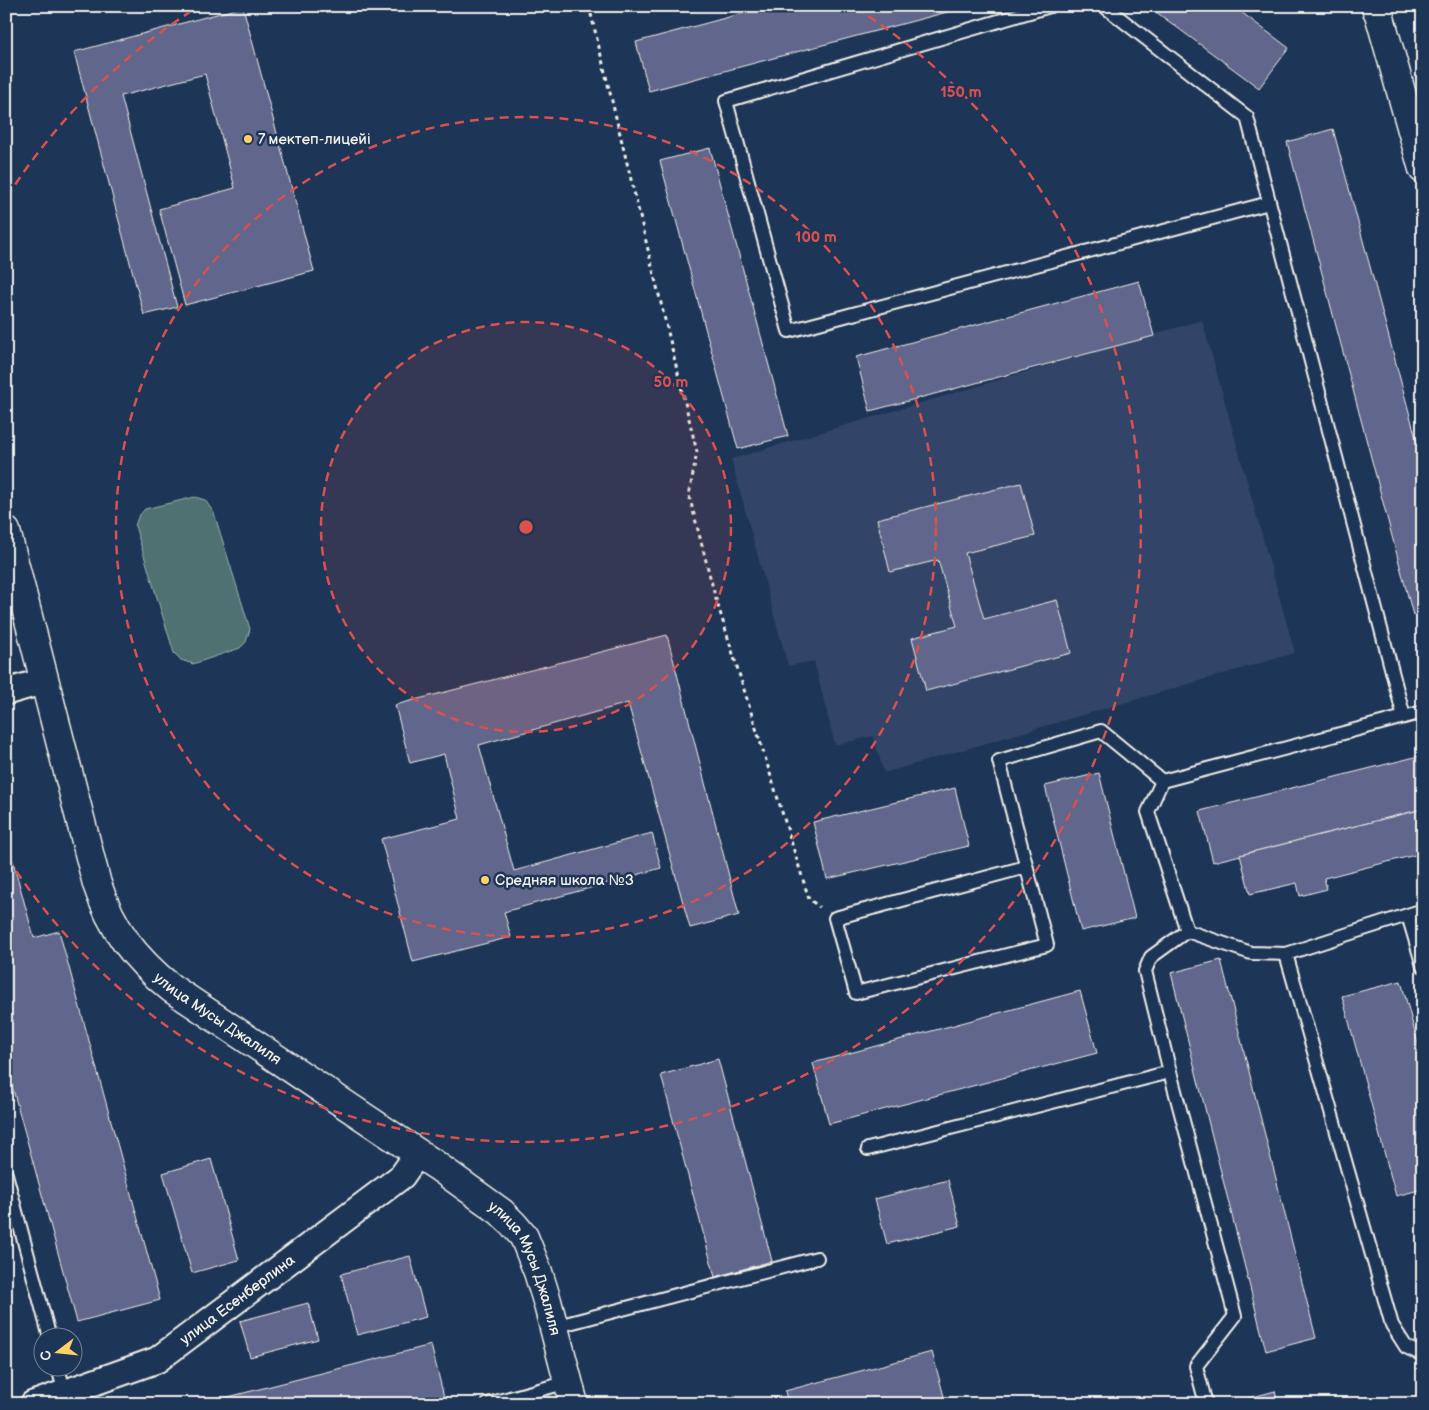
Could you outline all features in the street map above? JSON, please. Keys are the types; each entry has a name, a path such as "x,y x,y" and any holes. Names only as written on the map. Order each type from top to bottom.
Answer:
{"street":[{"path":"1375,6 1413,110 1423,169"},
{"name":"улица Мусы Джалиля","path":"6,530 96,884 109,916 119,934 150,971 171,988 418,1153 501,1212 524,1237 535,1263 571,1393"},
{"path":"6,692 44,681"},
{"name":"улица Есенберлина","path":"33,1404 61,1398 157,1360 402,1176 418,1153"}],"lane":[{"path":"1050,6 726,101 789,331 1269,203"},
{"path":"1104,6 1247,117 1404,717"},
{"path":"1162,781 1423,712"},
{"path":"1026,867 835,918 856,993 1047,945 999,762 1102,731 1162,781"},
{"path":"1162,781 1148,812 1187,931"},
{"path":"1187,931 1251,954 1286,954 1423,910"},
{"path":"1408,915 1423,966"},
{"path":"1187,931 1151,957 1145,971 1235,1316 1196,1366 1206,1404"},
{"path":"1286,954 1392,1325 1406,1347 1423,1355"},
{"path":"868,1149 1170,1072"},
{"path":"6,1174 47,1328"},
{"path":"554,1327 817,1258"},
{"path":"59,1378 61,1398"},
{"path":"488,1404 571,1393"}],"path":[{"path":"589,6 697,452 689,495 715,596 809,899 835,918"}],"shaded area":[{"path":"1202,320 1295,653 884,773 873,736 835,745 814,661 788,666 731,459"}],"green space":[{"path":"195,497 205,500 214,513 250,629 246,642 240,648 193,664 181,660 174,653 135,526 138,517 145,509"}],"building":[{"path":"770,6 970,6 649,91 636,42"},
{"path":"1148,6 1233,6 1289,48 1259,88"},
{"path":"243,7 314,271 185,305 159,209 235,188 205,74 121,96 177,307 144,315 74,52"},
{"path":"1333,129 1423,464 1423,612 1413,615 1287,142"},
{"path":"710,148 788,436 738,449 660,161"},
{"path":"1139,281 1154,336 870,411 856,357"},
{"path":"1021,483 1035,536 965,553 984,619 1057,600 1071,653 926,691 912,638 957,626 938,560 890,572 877,519"},
{"path":"667,635 739,915 690,928 628,703 479,745 514,871 652,833 661,868 504,912 511,937 413,962 381,839 460,819 444,754 410,763 395,705"},
{"path":"1423,755 1423,809 1213,862 1200,811"},
{"path":"1099,773 1135,918 1081,931 1045,786"},
{"path":"955,788 969,846 827,879 813,822"},
{"path":"1423,809 1423,853 1324,878 1327,889 1300,896 1297,883 1250,894 1240,855"},
{"path":"6,836 34,938 59,931 160,1300 77,1322 6,1064"},
{"path":"1221,960 1316,1338 1266,1351 1171,973"},
{"path":"1401,981 1423,1062 1423,1189 1396,1196 1342,996"},
{"path":"1080,991 1097,1053 829,1124 813,1063"},
{"path":"718,1059 772,1261 715,1277 661,1075"},
{"path":"211,1159 239,1260 192,1273 163,1173"},
{"path":"948,1180 960,1226 887,1244 875,1199"},
{"path":"410,1256 426,1317 357,1335 341,1274"},
{"path":"308,1303 318,1339 250,1357 240,1321"},
{"path":"431,1345 444,1397 419,1404 201,1404"},
{"path":"932,1352 946,1404 788,1404 785,1391"},
{"path":"1275,1391 1278,1404 1227,1404"}],"place":[{"name":"7 мектеп-лицейі","path":"248,139"},
{"name":"Средняя школа №3","path":"485,880"}]}
